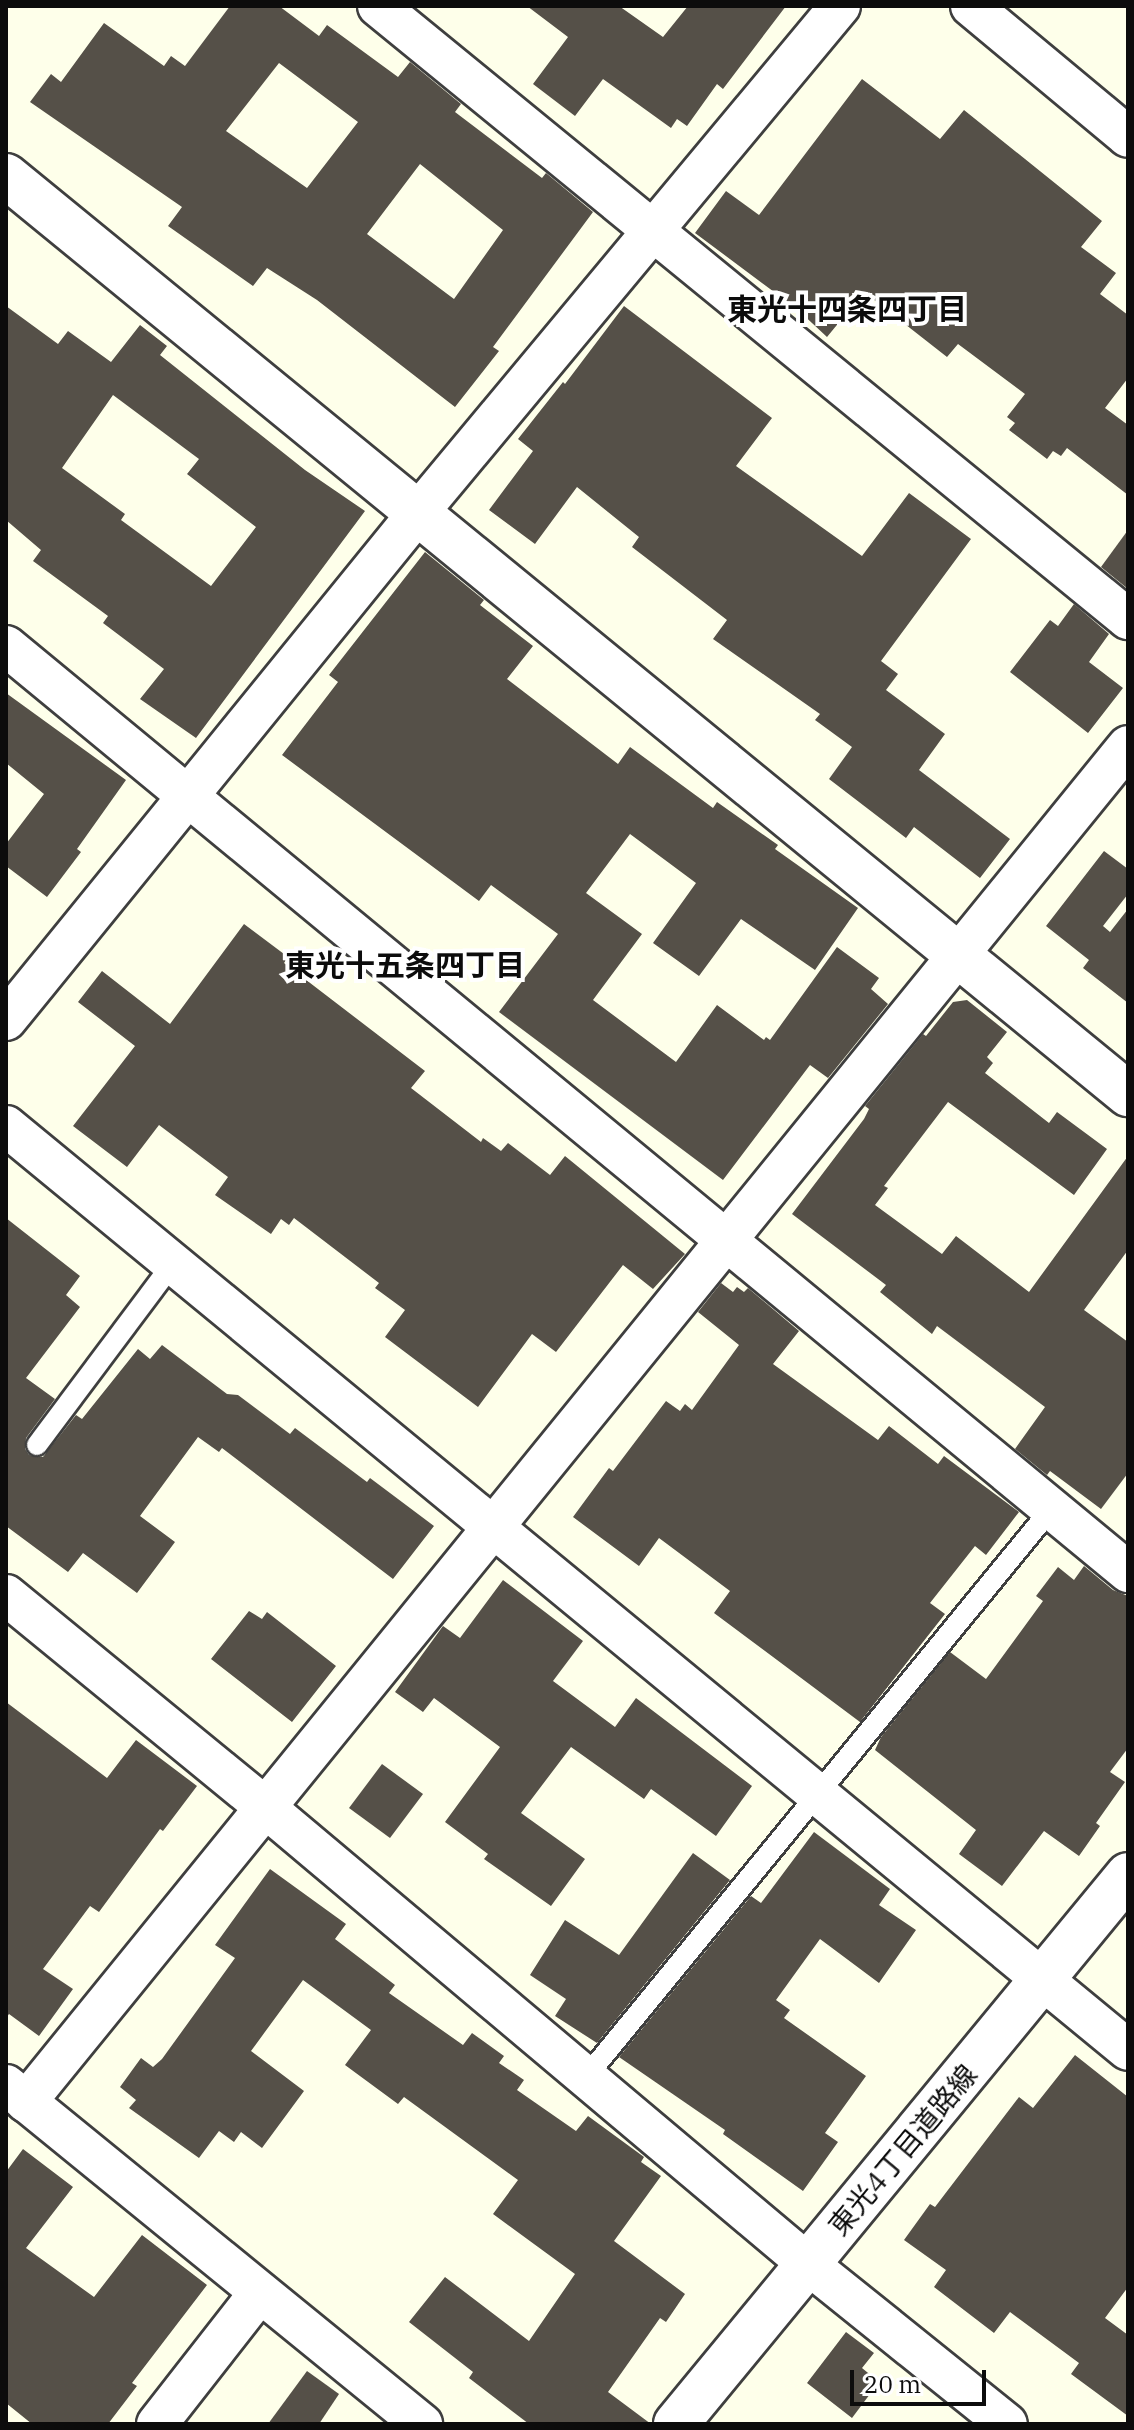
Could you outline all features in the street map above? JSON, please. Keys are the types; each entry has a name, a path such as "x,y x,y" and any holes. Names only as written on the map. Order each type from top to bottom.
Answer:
{"street":[{"path":"378,6 1128,619"},
{"path":"6,1020 417,514 840,6"},
{"path":"971,6 1128,137"},
{"path":"6,176 1128,1094"},
{"path":"6,646 724,1242 1128,1572"},
{"path":"422,2424 16,2094 266,1808 1128,746"},
{"path":"6,1126 1128,2050"},
{"path":"6,1595 266,1808 808,2264 1007,2424"},
{"name":"東光4丁目道路線","path":"676,2424 1128,1875"},
{"path":"157,2424 260,2292"}],"lane":[{"path":"37,1445 173,1263"},
{"path":"586,2077 1051,1509"}],"building":[{"path":"230,6 279,6 319,36 327,25 398,77 410,62 461,104 455,112 542,178 546,173 593,212 493,347 499,351 455,407 317,300 267,268 253,286 168,226 182,207 30,102 51,74 61,82 104,23 164,66 171,56 185,66","holes":["279,63 358,122 307,188 226,131","420,164 503,230 454,299 367,234"]},
{"path":"527,6 619,6 663,37 688,6 786,6 723,89 717,84 687,126 677,119 671,128 603,79 575,116 533,84 568,37"},
{"path":"862,79 940,139 964,110 1102,221 1081,247 1116,273 1100,294 1128,315 1128,378 1105,408 1128,425 1128,495 1067,448 1061,456 1053,451 1047,459 1009,430 1015,423 1007,417 1025,394 958,344 947,357 864,292 827,337 797,309 695,233 726,191 759,215"},
{"path":"6,306 58,344 68,331 111,362 140,325 167,346 160,355 305,470 365,511 196,738 140,699 164,669 103,623 108,616 33,561 41,550 6,520","holes":["113,395 199,459 187,474 256,527 211,586 121,520 125,514 62,468"]},
{"path":"624,306 772,418 736,466 862,556 909,493 971,539 881,661 898,674 886,690 945,734 919,770 1010,839 980,878 914,827 906,838 829,779 852,747 815,720 820,714 713,639 727,620 632,547 639,537 577,487 535,544 489,510 533,451 518,439 563,382 565,384"},
{"path":"1128,530 1128,589 1101,567"},
{"path":"425,552 484,600 480,605 533,646 507,679 618,764 630,747 713,808 717,802 778,845 775,849 858,908 815,970 741,919 699,976 653,943 696,883 630,834 586,893 642,934 593,1000 676,1062 717,1005 764,1040 766,1037 770,1040 837,947 879,978 871,989 888,1004 828,1078 810,1065 723,1180 499,1012 558,934 491,885 479,901 282,755 338,682 329,675"},
{"path":"1074,604 1109,634 1089,662 1123,688 1088,733 1010,672 1050,620 1058,626"},
{"path":"6,693 126,780 77,849 81,852 47,897 6,866 6,844 44,794 6,763"},
{"path":"1104,851 1128,869 1128,894 1103,926 1110,932 1128,909 1128,1003 1083,968 1089,960 1046,926"},
{"path":"244,924 288,957 284,963 425,1071 411,1088 481,1142 483,1138 501,1151 508,1143 550,1175 565,1156 685,1254 653,1289 623,1265 556,1352 532,1334 478,1407 385,1337 405,1310 375,1288 379,1283 294,1218 289,1225 281,1219 271,1234 215,1195 228,1177 159,1125 127,1167 73,1126 135,1046 78,1002 102,971 170,1024"},
{"path":"967,1000 1007,1032 987,1057 993,1063 985,1073 1049,1123 1057,1112 1107,1149 1074,1195 948,1102 884,1186 888,1188 875,1205 942,1254 956,1236 1029,1292 1128,1156 1128,1250 1084,1310 1128,1342 1128,1473 1101,1509 1050,1471 1047,1475 1015,1449 1045,1407 937,1326 932,1334 880,1292 886,1285 792,1214 864,1119 869,1109 865,1106 923,1034 926,1036 953,1002"},
{"path":"6,1218 80,1276 66,1295 80,1307 26,1378 55,1399 26,1438 25,1449 29,1455 43,1457 76,1415 82,1419 138,1349 150,1359 162,1345 227,1394 238,1395 290,1434 295,1428 367,1482 370,1478 434,1526 393,1579 222,1448 219,1452 198,1437 140,1516 175,1542 137,1593 83,1553 68,1572 6,1526"},
{"path":"721,1283 733,1292 737,1287 744,1292 748,1288 799,1331 773,1364 878,1440 889,1426 938,1464 944,1456 1019,1512 986,1555 975,1546 930,1603 945,1614 860,1722 714,1613 730,1591 659,1538 639,1566 573,1517 609,1468 613,1471 666,1401 680,1411 685,1404 692,1410 739,1345 698,1312"},
{"path":"1084,1566 1113,1590 1128,1596 1128,1748 1110,1772 1125,1782 1096,1823 1100,1826 1079,1856 1044,1831 1002,1886 959,1854 976,1830 875,1750 881,1737 950,1652 986,1679 1043,1601 1036,1596 1058,1567 1074,1580"},
{"path":"503,1580 583,1641 553,1681 615,1727 636,1698 752,1786 716,1836 651,1789 644,1799 571,1747 521,1813 585,1859 551,1906 484,1859 488,1854 445,1822 500,1747 434,1698 423,1712 395,1692 443,1626 460,1638"},
{"path":"249,1611 262,1619 267,1612 336,1666 292,1722 211,1659"},
{"path":"6,1702 107,1778 136,1740 197,1786 163,1831 160,1829 99,1912 90,1906 43,1969 73,1989 39,2036 9,2014 6,2018"},
{"path":"382,1764 423,1794 390,1838 349,1808"},
{"path":"814,1832 890,1889 879,1905 916,1930 879,1983 820,1939 776,2000 790,2010 784,2018 866,2076 825,2133 838,2142 803,2191 723,2134 725,2130 619,2057 751,1896 761,1903"},
{"path":"693,1853 730,1880 597,2043 555,2016 566,1999 530,1975 565,1920 619,1955"},
{"path":"270,1869 346,1924 335,1939 395,1985 389,1993 463,2045 472,2033 504,2056 499,2063 524,2080 517,2090 576,2131 588,2116 644,2157 641,2162 661,2176 614,2241 685,2294 666,2322 660,2318 608,2392 651,2424 529,2424 469,2378 473,2372 409,2322 445,2277 529,2341 575,2274 493,2214 518,2180 404,2097 398,2104 345,2065 371,2030 303,1980 251,2051 304,2091 262,2148 241,2132 234,2142 219,2131 199,2158 129,2108 136,2100 120,2087 141,2058 153,2067 162,2059 235,1958 215,1945"},
{"path":"1075,2055 1128,2097 1128,2287 1105,2318 1128,2335 1128,2416 1071,2374 1079,2363 1010,2312 994,2333 934,2287 946,2270 904,2240 930,2204 935,2207 1019,2097 1033,2108"},
{"path":"23,2149 73,2187 26,2248 94,2297 142,2235 207,2285 132,2383 137,2386 108,2424 32,2424 6,2403 6,2172"},
{"path":"846,2332 874,2353 862,2368 879,2382 852,2418 807,2383"},
{"path":"307,2371 339,2394 319,2424 268,2424"}],"district":[{"name":"東光十四条四丁目","path":"847,309"},
{"name":"東光十五条四丁目","path":"405,965"}]}
